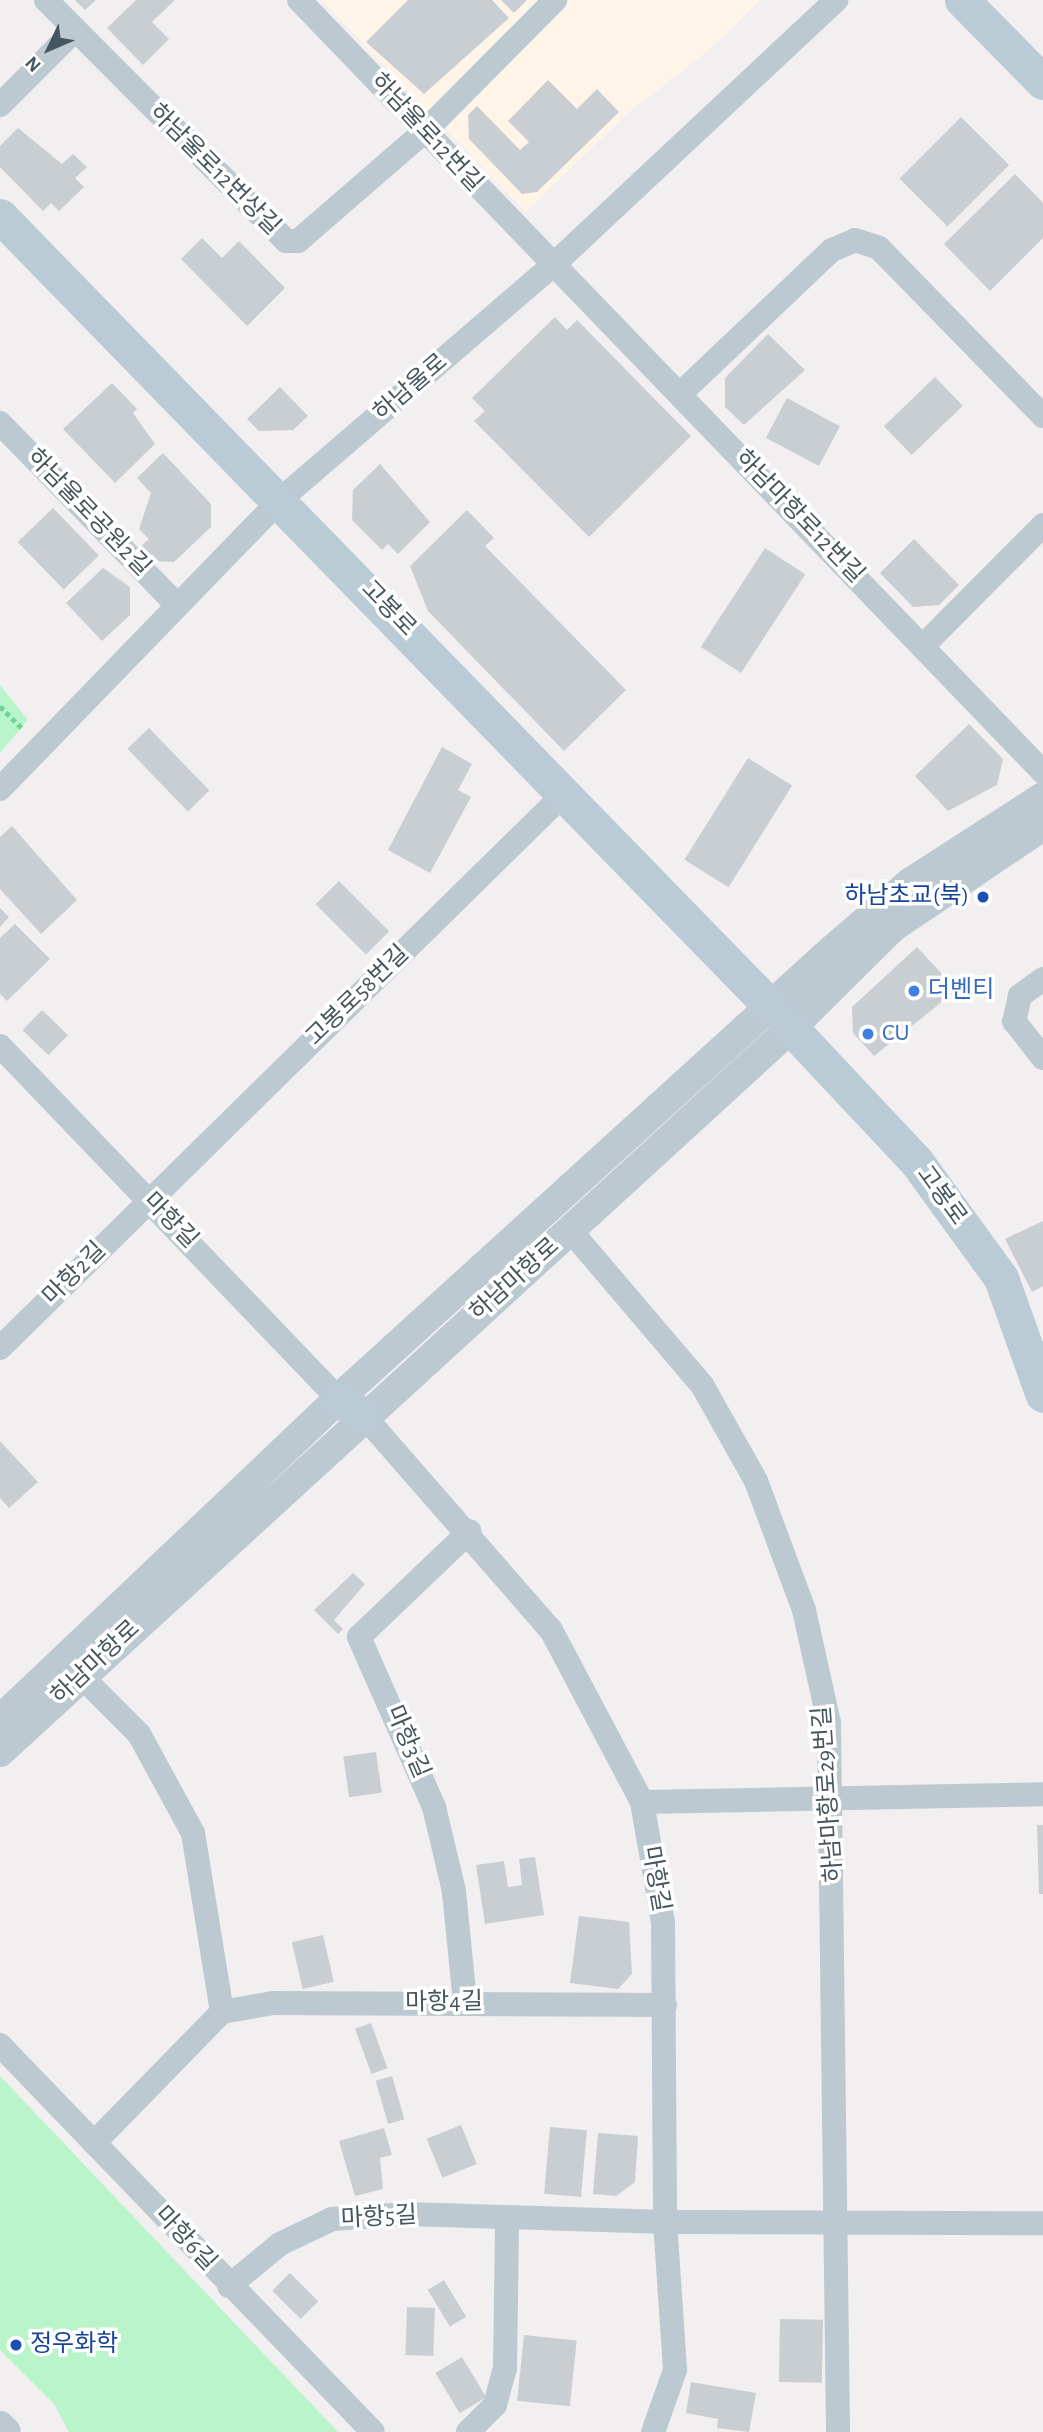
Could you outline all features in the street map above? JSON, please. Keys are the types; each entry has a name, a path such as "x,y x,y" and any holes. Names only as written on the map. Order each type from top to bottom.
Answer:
{"main road":[{"path":"962,0 1043,82"},
{"name":"고봉로","path":"0,216 281,499 781,1017 916,1161 1001,1278 1043,1395"}],"street":[{"name":"하남울로12번상길","path":"46,0 286,241 309,235 425,131"},
{"name":"하남울로12번길","path":"299,0 551,267"},
{"path":"425,131 555,0"},
{"name":"하남울로","path":"0,789 176,604 281,499 551,267 836,0"},
{"path":"0,105 74,31"},
{"path":"680,394 832,250 855,240 880,248 1043,416"},
{"name":"하남마항로12번길","path":"551,267 680,394 924,645 1043,772"},
{"name":"하남울로공원2길","path":"0,423 176,604"},
{"path":"924,645 1043,525"},
{"name":"고봉로58번길","path":"150,1199 565,793"},
{"name":"하남마항로","path":"0,1752 81,1676 351,1407 570,1230 911,882 1043,797"},
{"name":"하남마항로","path":"0,1720 351,1407 781,1017 893,927 1043,826"},
{"path":"1043,979 1020,996 1014,1021 1043,1058"},
{"name":"마항길","path":"0,1046 470,1531 551,1630 642,1802 663,1922 666,2005 665,2222 675,2370 653,2432"},
{"name":"마항2길","path":"0,1348 150,1199"},
{"name":"하남마항로29번길","path":"570,1230 702,1385 756,1481 804,1611 829,1723 834,1798 839,2224 838,2432"},
{"name":"마항3길","path":"465,2002 454,1891 434,1807 359,1637 470,1531"},
{"path":"81,1676 139,1734 192,1833 222,2012 94,2143"},
{"path":"642,1802 1043,1794"},
{"name":"마항4길","path":"222,2012 273,2004 465,2002 666,2005"},
{"name":"마항6길","path":"0,2045 229,2286 373,2432"},
{"name":"마항5길","path":"229,2286 280,2244 332,2219 409,2214 507,2220 665,2222 1043,2222"},
{"path":"468,2432 495,2405 505,2368 507,2220"},
{"path":"0,2426 6,2432"}],"path":[{"path":"0,706 40,747"}],"shaded area":[{"path":"321,0 760,0 707,52 625,115 526,212"}],"green space":[{"path":"0,685 28,720 0,753"},
{"path":"0,2076 338,2432 69,2432 54,2404 0,2350"}],"building":[{"path":"75,0 96,0 85,10"},
{"path":"136,0 175,0 152,22 169,39 143,65 107,28"},
{"path":"408,0 492,0 509,18 424,94 366,42"},
{"path":"501,0 527,0 514,13"},
{"path":"548,80 577,109 597,89 619,112 537,192 522,194 469,139 468,115 477,106 520,150 529,142 508,121"},
{"path":"961,117 1009,165 948,227 899,179"},
{"path":"18,128 62,164 73,154 87,167 75,178 84,187 59,211 51,203 43,211 0,167 0,146"},
{"path":"1015,174 1043,203 1043,238 990,291 944,244"},
{"path":"202,238 222,258 239,241 285,288 247,326 181,259"},
{"path":"555,317 567,330 577,320 691,436 589,537 474,421 485,411 472,398"},
{"path":"768,334 805,370 744,425 725,407 725,378"},
{"path":"935,377 963,406 912,455 884,426"},
{"path":"112,383 137,409 133,413 155,444 115,483 63,429"},
{"path":"280,387 308,416 293,430 259,431 247,419"},
{"path":"787,398 840,426 819,466 766,438"},
{"path":"163,453 211,504 211,527 174,562 155,561 141,546 149,539 139,529 151,493 137,478"},
{"path":"380,464 430,522 398,554 388,544 382,550 352,520 353,490"},
{"path":"53,508 99,555 64,590 18,542"},
{"path":"467,510 494,538 485,546 626,690 564,751 428,611 410,566"},
{"path":"914,539 959,585 939,605 913,607 880,573"},
{"path":"765,548 805,574 741,673 701,647"},
{"path":"103,568 130,587 130,615 102,641 66,603"},
{"path":"969,724 1003,759 997,785 948,811 915,776"},
{"path":"149,728 209,791 188,811 127,749"},
{"path":"442,747 472,764 458,790 471,797 430,873 388,850"},
{"path":"748,758 792,786 729,887 684,860"},
{"path":"12,826 77,900 41,934 0,889 0,837"},
{"path":"339,881 389,931 366,955 316,904"},
{"path":"0,908 9,917 0,927"},
{"path":"15,924 50,959 7,1001 0,994 0,938"},
{"path":"917,947 957,990 874,1056 853,1033 852,1007"},
{"path":"42,1010 68,1035 48,1055 23,1030"},
{"path":"1043,1221 1043,1286 1032,1292 1005,1239"},
{"path":"0,1441 38,1482 9,1508 0,1498"},
{"path":"353,1573 365,1584 334,1620 343,1629 338,1634 314,1610"},
{"path":"376,1752 382,1793 349,1797 343,1757"},
{"path":"1037,1825 1043,1825 1043,1894 1039,1894"},
{"path":"535,1857 544,1915 485,1924 476,1865 504,1861 508,1887 522,1885 519,1859"},
{"path":"579,1916 629,1922 632,1974 618,1989 570,1983"},
{"path":"323,1935 334,1982 303,1989 292,1942"},
{"path":"371,2023 387,2068 371,2074 355,2029"},
{"path":"392,2076 404,2119 388,2124 376,2081"},
{"path":"461,2125 477,2164 442,2178 427,2139"},
{"path":"550,2127 587,2130 581,2197 544,2194"},
{"path":"384,2128 392,2155 380,2158 383,2189 355,2196 339,2141"},
{"path":"598,2133 638,2136 635,2182 616,2196 593,2194"},
{"path":"290,2273 318,2301 301,2319 272,2291"},
{"path":"444,2280 466,2317 450,2327 428,2290"},
{"path":"407,2307 435,2308 433,2356 405,2355"},
{"path":"780,2319 823,2320 822,2383 779,2382"},
{"path":"524,2335 577,2341 570,2406 517,2401"},
{"path":"462,2357 486,2397 460,2413 435,2373"},
{"path":"691,2382 756,2393 749,2432 717,2428 718,2419 686,2413"}],"place":[{"name":"하남초교(북)","path":"983,897"},
{"name":"더벤티","path":"914,991"},
{"name":"CU","path":"868,1034"},
{"name":"정우화학","path":"16,2345"}]}
